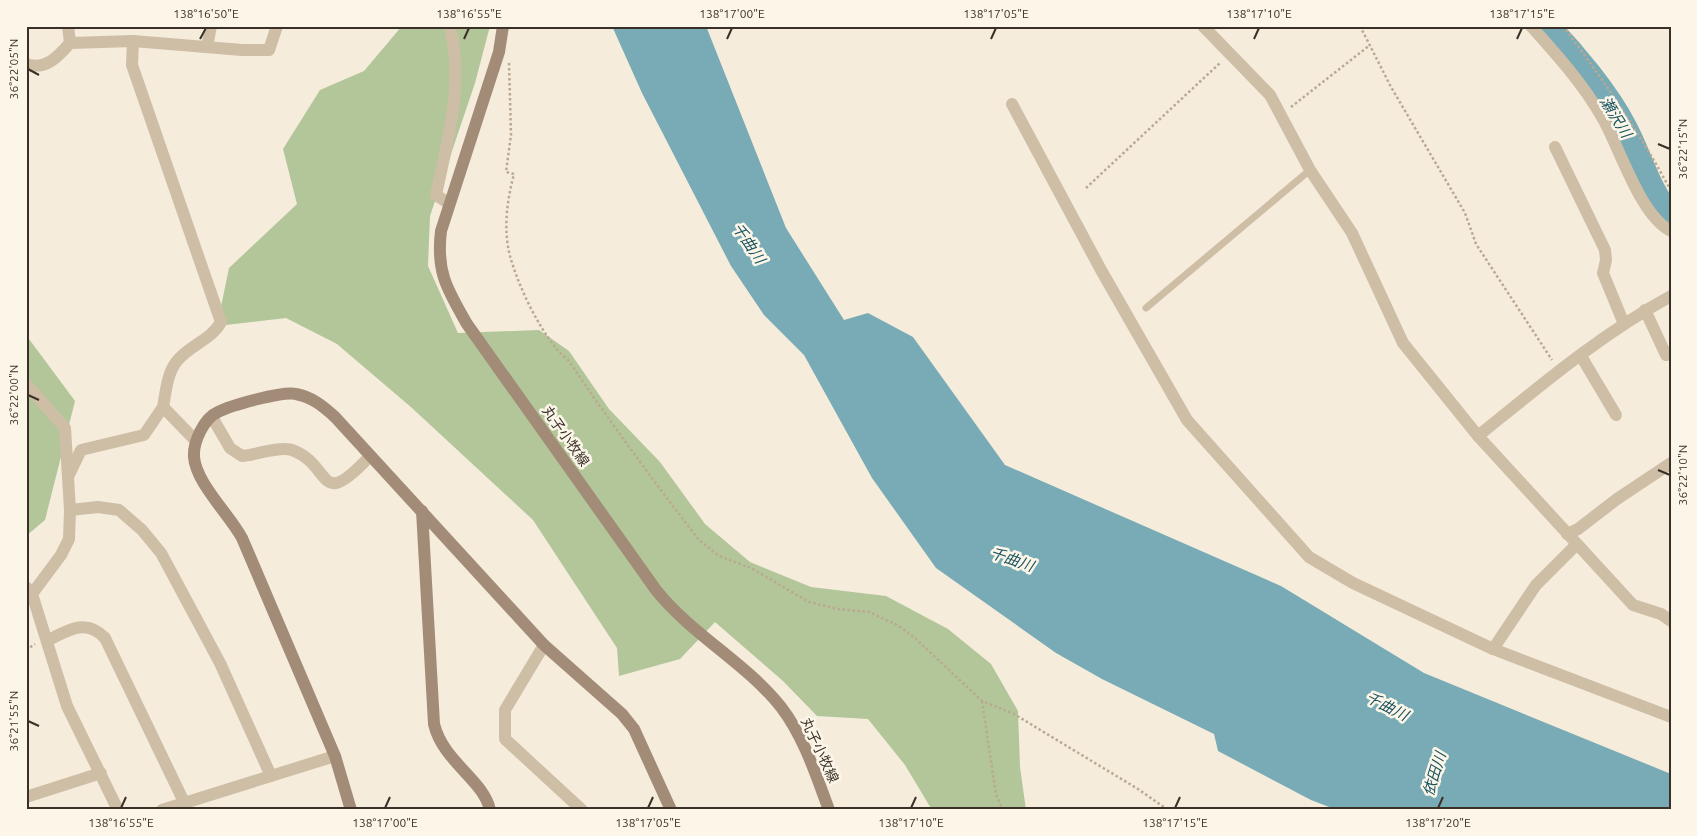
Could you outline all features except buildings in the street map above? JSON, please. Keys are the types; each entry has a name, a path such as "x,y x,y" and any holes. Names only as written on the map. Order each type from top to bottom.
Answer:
{"street":[{"path":"68,26 70,44"},
{"path":"207,47 211,26"},
{"path":"26,64 43,66 56,59 70,44 133,41 242,50 269,50 277,26"},
{"path":"448,203 436,195 450,129 454,91 455,61 450,26"},
{"name":"丸子小牧線","path":"503,26 499,52 448,203 441,231 438,254 445,283 466,324 670,607 742,668 781,707 807,752 829,810"},
{"path":"1202,26 1270,95 1310,170 1352,233 1403,343 1478,436 1633,605 1661,614 1671,621"},
{"path":"1531,26 1573,73 1602,118 1642,202 1671,232"},
{"path":"68,476 81,450 144,435 162,407 169,377 176,362 198,343 215,333 221,322 132,65 133,41"},
{"path":"1012,104 1101,270 1194,427 1309,557 1353,583 1493,649 1671,716"},
{"path":"1555,147 1605,250 1606,260 1603,273 1624,324"},
{"path":"1478,436 1559,370 1645,310 1671,296"},
{"path":"1645,310 1666,355"},
{"path":"1581,356 1616,415"},
{"path":"26,384 65,428 70,510 68,539 61,555 29,590 44,637 48,641 67,706 118,810"},
{"path":"351,810 335,756 242,538 226,513 204,485 194,458 196,441 203,427 217,412 282,394 294,393 308,397 321,404 544,645 607,699 634,729 670,810"},
{"path":"162,407 196,441"},
{"path":"212,418 230,448 242,456 290,449 304,457 326,481 340,483 350,477 370,456"},
{"path":"1567,534 1578,530 1617,499 1671,464"},
{"path":"70,510 98,507 119,510 142,530 161,553 220,664 270,776"},
{"path":"422,511 436,729 450,757 479,789 490,810"},
{"path":"1493,649 1536,585 1576,545"},
{"path":"48,641 75,626 87,626 98,631 105,638 184,802"},
{"path":"544,645 505,710 505,738 582,810"},
{"path":"162,810 335,756"},
{"path":"26,797 101,773"}],"lane":[{"path":"1146,308 1310,170"}],"path":[{"path":"1360,26 1391,87 1465,213 1476,244 1559,370"},
{"path":"1563,26 1591,63 1671,191"},
{"path":"1281,116 1370,45"},
{"path":"499,52 509,56 511,135 506,172 514,174 507,204 507,228 510,255 518,280 534,314 555,348 570,362 699,540 719,556 751,568 809,602 869,612 899,626 915,638 982,701 1014,714 1042,730 1138,789 1168,810"},
{"path":"1086,188 1229,54"},
{"path":"982,701 996,795 1003,810"}],"green space":[{"path":"402,26 490,26 475,83 430,216 428,266 458,333 539,330 569,351 609,409 660,462 705,524 750,562 811,587 886,596 948,629 991,664 1018,711 1020,767 1026,810 932,810 905,765 868,719 817,716 783,681 715,622 680,659 619,676 617,648 533,520 412,408 337,344 286,318 217,326 229,268 297,204 283,149 320,90 364,71"},
{"path":"26,335 75,401 45,520 26,536"}],"water":[{"path":"612,26 706,26 786,228 844,320 868,313 913,337 1005,465 1281,586 1424,673 1671,774 1671,810 1337,810 1311,800 1218,751 1214,734 1102,679 1056,653 936,568 872,478 804,355 764,315 731,266 642,93"}],"waterway":[{"name":"瀬沢川","path":"1548,26 1579,61 1618,114 1650,184 1671,216"}],"water label":[{"name":"千曲川","path":"749,243"},
{"name":"千曲川","path":"1012,559"},
{"name":"千曲川","path":"1387,706"},
{"name":"依田川","path":"1434,774"}]}
